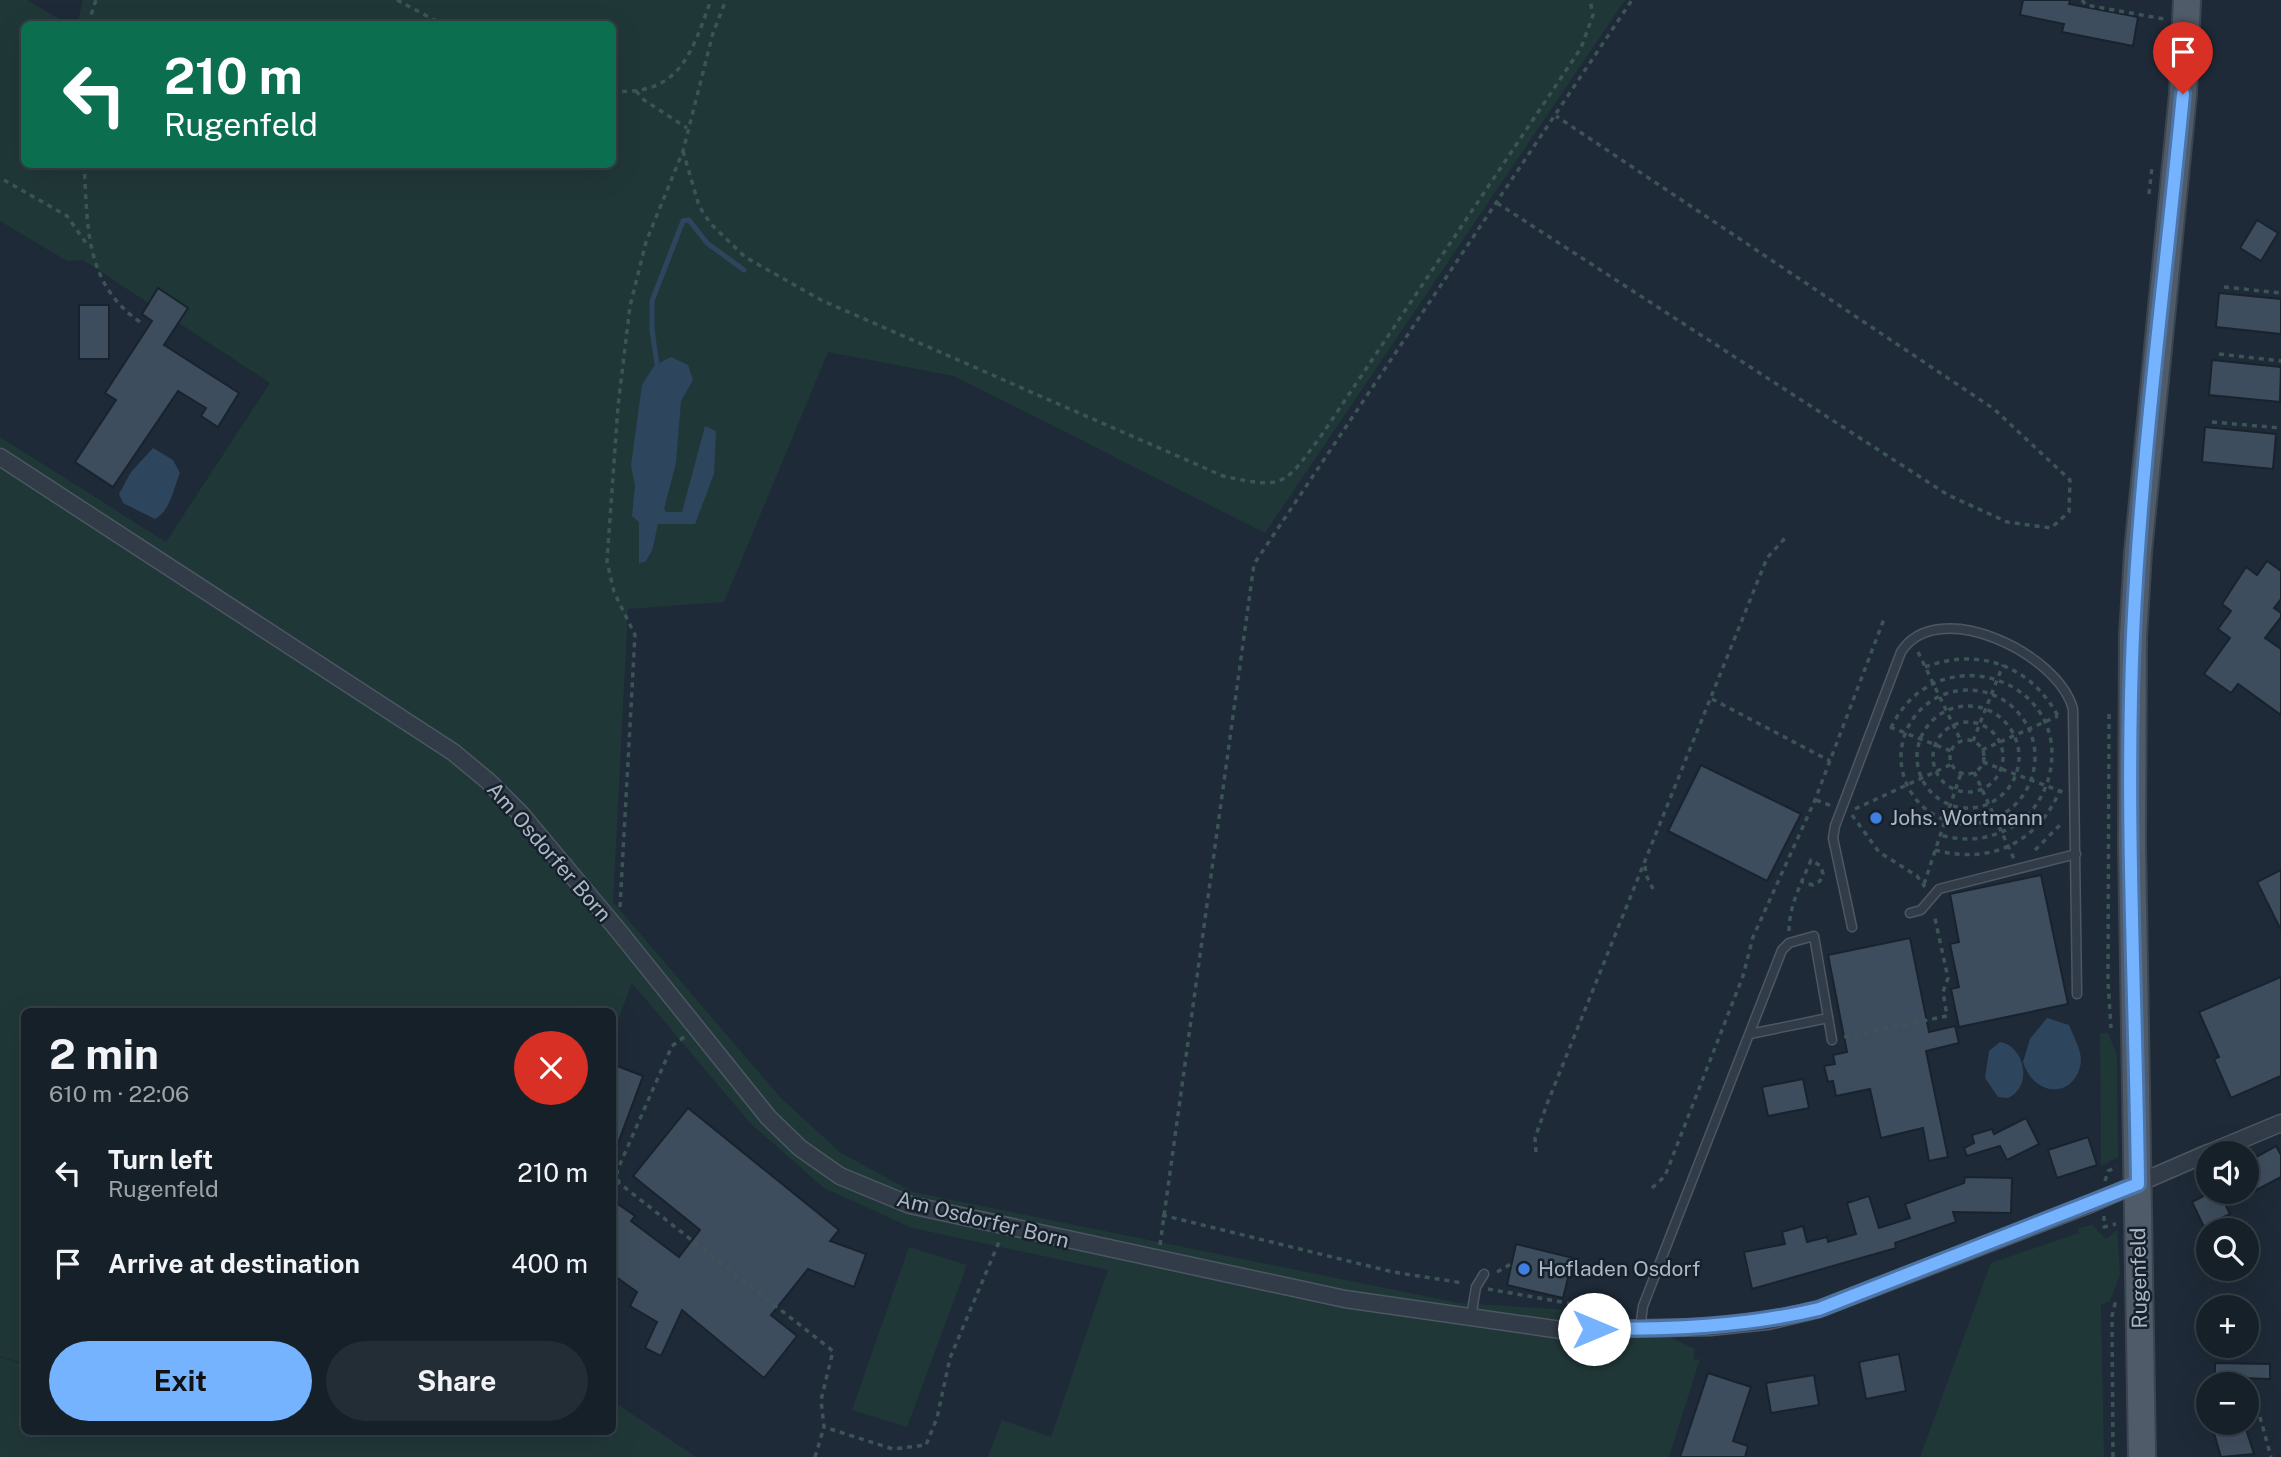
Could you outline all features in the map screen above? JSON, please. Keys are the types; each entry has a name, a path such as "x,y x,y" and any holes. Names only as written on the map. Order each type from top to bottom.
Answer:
{"main road":[{"name":"Rugenfeld","path":"2141,1457 2130,1174 2133,636 2138,552 2183,94 2187,0"},
{"name":"Rugenfeld","path":"2183,94 2205,0"}],"street":[{"name":"Am Osdorfer Born","path":"0,457 453,751 521,814 768,1117 800,1148 840,1176 910,1205 1005,1228 1345,1299 1471,1319 1561,1329 1700,1328 1768,1321 1819,1309 2130,1174 2196,1156"},
{"name":"Am Osdorfer Born","path":"2238,1141 2281,1123"}],"lane":[{"path":"1852,927 1833,838 1901,652 1912,640 1937,632 1954,631 1991,636 2011,644 2044,666 2068,694 2073,709 2077,994"},
{"path":"1910,914 1921,910 1938,890 2076,854"},
{"path":"1640,1329 1643,1306 1782,950 1789,943 1814,936 1832,1040"},
{"path":"1750,1034 1828,1018"},
{"path":"1471,1319 1476,1287 1484,1274"}],"path":[{"path":"89,21 96,0"},
{"path":"397,0 436,21"},
{"path":"616,90 647,90 680,71 690,54 710,0"},
{"path":"617,929 624,867 635,643 608,570 618,406 630,306 639,267 659,204 683,151 713,33 726,0"},
{"path":"683,151 699,206 710,223 745,257 846,311 1223,476 1264,485 1289,479 1321,436 1581,48 1593,15 1590,0"},
{"path":"1159,1261 1162,1214 1254,564 1632,0"},
{"path":"2082,0 2085,5 2167,19"},
{"path":"636,90 644,100 675,117 688,128"},
{"path":"1497,203 1948,495 2007,522 2051,528 2069,512 2070,480 1994,409 1556,116"},
{"path":"84,168 89,248"},
{"path":"4,180 67,216 89,248 110,291 124,311 143,324"},
{"path":"2224,287 2281,293"},
{"path":"2219,354 2281,361"},
{"path":"2212,422 2281,428"},
{"path":"1536,1152 1535,1138 1547,1104 1767,558 1786,537"},
{"path":"1652,1188 1665,1177 1743,976 1753,937 1830,761 1884,618"},
{"path":"1912,640 1961,741"},
{"path":"1973,741 2011,644"},
{"path":"1925,667 1948,660 1972,658 2003,664 2030,679 2058,716"},
{"path":"1891,728 1912,696 1933,682 1958,674 1997,679 2029,701 2044,722 2051,760 2046,785 2025,818 2003,832 1978,839 1940,835"},
{"path":"1960,690 1991,694 2018,711 2029,729 2035,754 2031,779 2017,802 1996,817 1966,824 1945,820 1927,809 1908,785 1902,759 1906,734 1919,712 1939,697 1960,690"},
{"path":"1712,699 1830,761"},
{"path":"1966,706 1985,709 2003,719 2014,736 2019,754 2016,774 2006,791 1989,803 1970,808 1951,805 1933,794 1922,778 1917,759 1920,739 1930,723 1946,711 1966,706"},
{"path":"1982,750 2073,709"},
{"path":"1874,722 1951,751"},
{"path":"1966,722 1980,724 1995,734 2000,742 2003,751 2002,769 1991,785 1983,790 1955,790 1944,783 1936,771 1935,745 1953,726 1966,722"},
{"path":"1961,741 1973,741 1982,750 1983,762 1974,772 1961,772 1952,764 1951,751 1961,741"},
{"path":"1974,772 2014,858 2041,845 2062,823 2075,796 1983,762"},
{"path":"1924,884 1880,852 1863,834 1850,812 1952,764"},
{"path":"1832,1040 1947,1016 1943,992 1948,978 1924,884 1961,772"},
{"path":"1935,850 1965,856 1996,852 2010,847 2046,818 2060,790"},
{"path":"1789,943 1789,913 1811,860 1821,866 1823,874 1820,881 1813,885 1802,882"},
{"path":"1644,864 1653,889"},
{"path":"696,1026 672,1046 617,1171 619,1183 833,1351 821,1400 824,1427 816,1457"},
{"path":"2103,1186 2108,1171 2130,1174"},
{"path":"1162,1214 1393,1272 1573,1304"},
{"path":"2104,1216 2104,1227 2121,1222"},
{"path":"824,1427 892,1449 926,1445 937,1418 950,1358 1005,1228"},
{"path":"2113,1457 2112,1316 2117,1296"},
{"path":"2259,1412 2272,1457"}],"green space":[{"path":"0,0 27,0 63,21 21,21 21,168 616,168 616,21 78,21 83,0 1625,0 1265,533 954,376 828,352 724,602 628,609 613,902 781,1098 841,1153 913,1192 1459,1303 1619,1313 1695,1349 1693,1360 1700,1359 1669,1457 988,1457 1002,1420 1051,1437 1108,1270 912,1228 824,1188 750,1123 632,983 616,1026 616,1008 21,1008 21,1363 0,1356 0,437 166,542 270,383 83,260 67,261 0,221"},
{"path":"2100,1033 2108,1033 2117,1055 2118,1157 2101,1166"},
{"path":"2092,1225 2106,1239 2117,1230 2120,1275 2110,1301 2101,1304 2104,1457 1920,1457 1991,1263 2079,1233 2078,1228"},
{"path":"909,1247 967,1265 907,1427 852,1410"},
{"path":"0,1357 21,1364 21,1435 616,1435 616,1403 696,1457 0,1457"}],"water":[{"path":"671,357 688,365 693,380 681,401 676,463 664,509 666,512 682,512 705,426 716,431 714,474 695,524 658,524 652,551 645,562 639,563 639,522 632,516 635,486 631,465 642,385 654,366"},
{"path":"153,448 173,460 180,473 168,505 155,519 123,503 119,494 131,472"},
{"path":"2047,1018 2069,1025 2080,1051 2081,1062 2076,1077 2061,1088 2044,1087 2035,1082 2023,1062 2030,1039"},
{"path":"2000,1042 2015,1051 2023,1067 2021,1085 2016,1093 2008,1098 1998,1097 1985,1078 1989,1051"}],"building":[{"path":"2023,0 2070,0 2069,4 2138,17 2133,46 2062,32 2064,24 2020,15"},
{"path":"2257,220 2278,233 2261,261 2240,248"},
{"path":"158,288 188,308 164,345 239,393 218,427 201,416 206,408 178,391 113,487 75,462 116,400 105,393 152,321 142,314"},
{"path":"2219,293 2281,299 2281,334 2216,327"},
{"path":"79,305 109,305 109,359 79,359"},
{"path":"2212,360 2281,367 2280,402 2209,395"},
{"path":"2205,427 2276,434 2273,469 2202,462"},
{"path":"2267,561 2281,571 2281,599 2274,608 2281,613 2281,617 2265,638 2281,649 2281,715 2238,684 2231,693 2204,674 2230,638 2218,629 2231,611 2222,604 2246,567 2257,575"},
{"path":"1701,765 1801,814 1767,881 1668,831"},
{"path":"2281,870 2281,930 2257,882"},
{"path":"2041,875 2068,1004 1959,1027 1951,989 1959,987 1950,944 1959,942 1950,894"},
{"path":"1910,938 1929,1032 1955,1026 1959,1043 1926,1051 1948,1157 1929,1161 1923,1128 1881,1138 1870,1089 1836,1096 1833,1081 1828,1082 1824,1066 1835,1064 1833,1055 1847,1052 1828,955"},
{"path":"2281,977 2281,1076 2231,1098 2214,1059 2219,1057 2199,1012"},
{"path":"616,1066 643,1076 616,1149"},
{"path":"1803,1079 1809,1108 1768,1116 1762,1087"},
{"path":"688,1108 839,1230 830,1241 866,1254 854,1287 808,1269 771,1315 797,1336 764,1378 682,1310 661,1356 645,1348 657,1322 630,1306 637,1292 616,1277 616,1203 635,1216 631,1221 679,1257 700,1230 633,1176"},
{"path":"2026,1118 2039,1144 2007,1160 2000,1146 1967,1156 1964,1148 1974,1143 1972,1135 1992,1129 1994,1134"},
{"path":"2088,1137 2097,1165 2057,1178 2048,1150"},
{"path":"2276,1146 2281,1155 2281,1177 2259,1189 2259,1155"},
{"path":"1965,1177 2012,1178 2011,1213 1953,1212 1956,1222 1895,1243 1896,1248 1752,1289 1744,1252 1785,1244 1782,1232 1803,1226 1807,1242 1827,1237 1828,1242 1856,1234 1847,1203 1869,1196 1879,1228 1910,1218 1905,1204 1964,1183"},
{"path":"2196,1200 2196,1204 2230,1204 2226,1206 2230,1214 2222,1218 2200,1218 2192,1202"},
{"path":"1516,1244 1573,1258 1563,1298 1507,1285"},
{"path":"1899,1354 1906,1391 1866,1399 1859,1362"},
{"path":"2215,1363 2270,1364 2270,1379 2259,1379 2259,1372 2215,1372"},
{"path":"1708,1373 1751,1387 1733,1441 1748,1446 1745,1457 1680,1457"},
{"path":"1814,1375 1819,1405 1771,1413 1766,1383"},
{"path":"2215,1435 2248,1435 2254,1454 2221,1457"}],"waterway":[{"path":"657,364 652,330 652,301 683,221 689,220 707,243 744,270"}],"place":[{"name":"Johs. Wortmann","path":"1876,818"},
{"name":"Hofladen Osdorf","path":"1524,1269"}],"route":[{"path":"1594,1329 1710,1327 1768,1321 1819,1309 2138,1184 2131,741 2133,636 2138,552 2183,94"}]}
